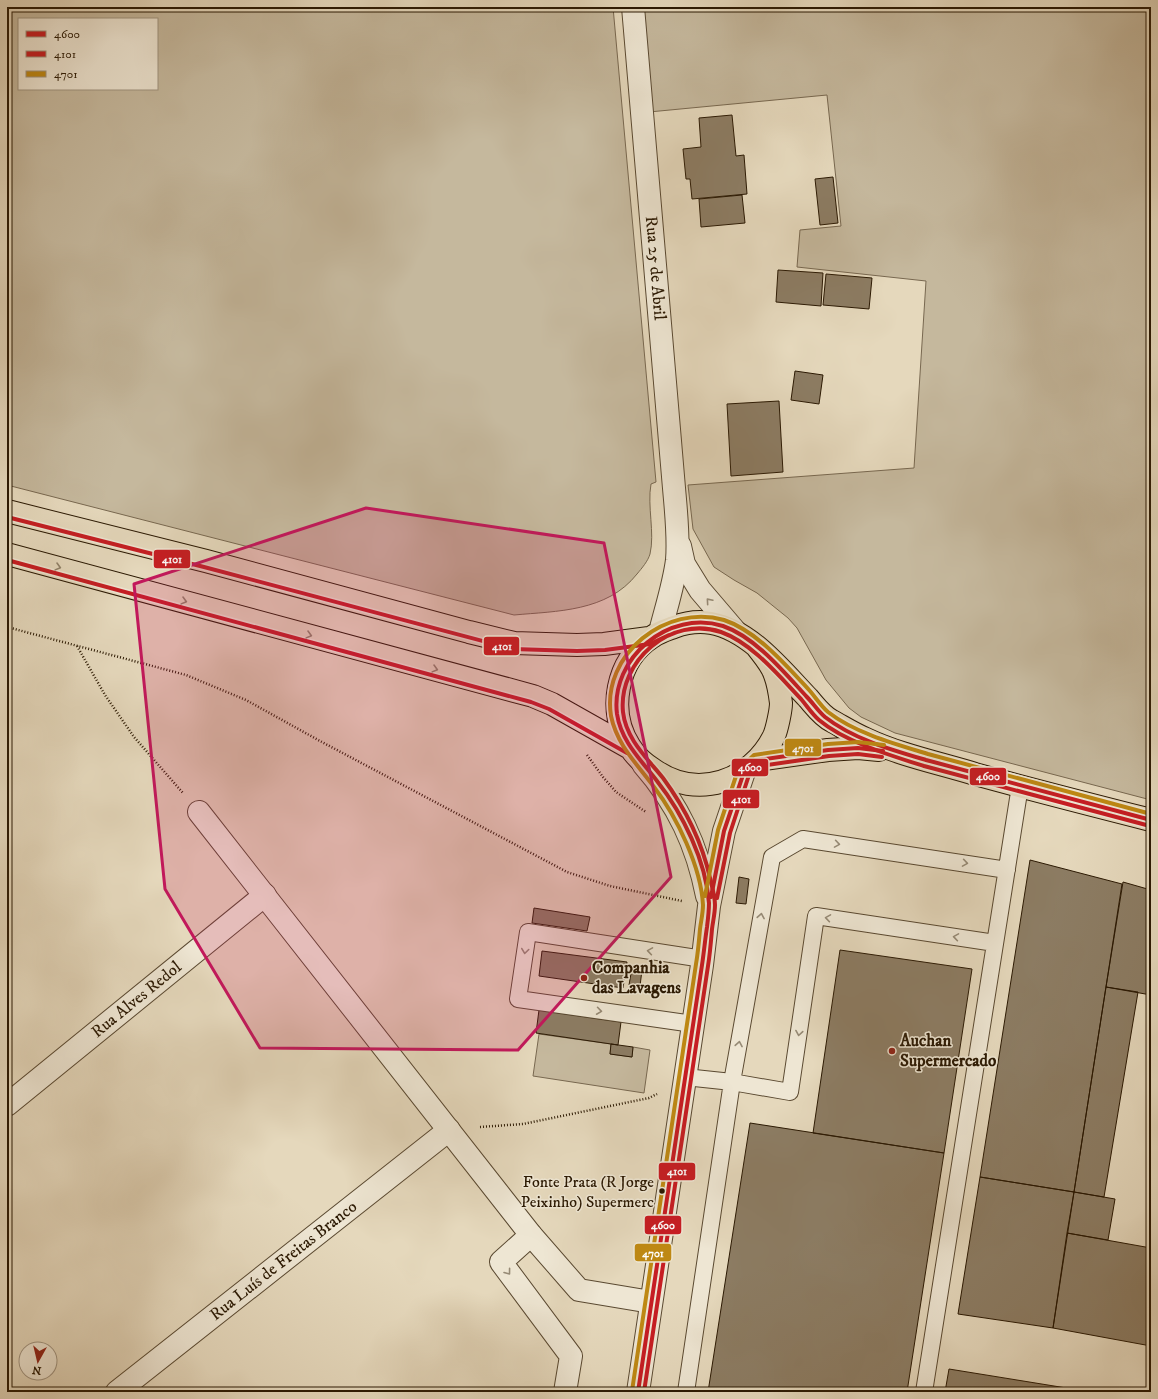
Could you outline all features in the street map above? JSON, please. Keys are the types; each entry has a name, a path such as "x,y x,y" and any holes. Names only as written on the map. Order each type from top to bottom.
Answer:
{"main road":[{"path":"7,511 206,561 469,632 514,642 576,646 604,644 655,635 684,623 710,623 735,631 757,647 828,719 867,739 904,753 1020,786 1151,820"},
{"path":"7,554 533,696 552,704 636,755 664,778 691,785 718,783 751,766 828,750 858,748 904,753"},
{"path":"636,755 622,732 617,712 618,691 624,671 635,653 655,635"},
{"path":"751,766 775,734 781,704 775,673 757,647"}],"street":[{"name":"Rua 25 de Abril","path":"633,7 674,480 676,530"},
{"path":"676,530 684,564 700,590 735,631"},
{"path":"655,635 673,584 676,565 676,530"},
{"path":"636,755 660,783 674,804 695,848 704,877 709,906"},
{"path":"638,1392 693,1024 709,906 724,831 751,766"},
{"path":"199,812 531,1235 579,1290 651,1302"},
{"name":"Rua Alves Redol","path":"7,1104 265,895"},
{"name":"Rua Luís de Freitas Branco","path":"117,1392 449,1130"},
{"path":"531,1235 501,1262 571,1356 565,1392"}],"lane":[{"path":"924,1392 1020,786"},
{"path":"686,1392 732,1082 772,857 803,839 1006,870"},
{"path":"685,1077 732,1082 790,1092 816,916 995,943"},
{"path":"693,1024 518,999 528,932 702,959"}],"path":[{"path":"7,627 186,675 246,700 567,872 610,886 684,902 684,894"},
{"path":"77,646 106,695 134,737 199,812"},
{"path":"582,751 616,792 647,813"},
{"path":"449,1130 523,1124 649,1098 685,1077"}],"highlighted area":[{"path":"366,508 604,543 671,877 518,1050 260,1048 165,889 134,584"}],"shaded area":[{"path":"7,7 613,7 656,482 651,484 650,492 652,537 650,554 643,567 625,587 596,603 564,610 514,615 7,485"},
{"path":"639,7 1151,7 1151,800 895,733 861,717 849,708 826,680 797,628 788,618 757,593 714,567 693,529 688,485 914,468 926,281 797,267 800,230 841,226 827,95 649,112"},
{"path":"539,1034 611,1044 610,1054 632,1057 633,1047 650,1050 644,1093 533,1076"}],"building":[{"path":"732,115 736,156 744,155 747,194 692,199 690,179 686,179 683,149 701,147 699,118"},
{"path":"833,177 838,223 820,225 815,179"},
{"path":"742,195 745,223 701,227 699,199"},
{"path":"778,270 823,273 821,306 776,302"},
{"path":"826,274 872,278 869,309 823,305"},
{"path":"795,371 823,375 819,404 791,400"},
{"path":"779,401 783,472 731,476 727,404"},
{"path":"1030,860 1122,884 1074,1192 980,1177"},
{"path":"739,877 749,879 746,904 736,903"},
{"path":"1123,882 1151,890 1151,995 1106,987"},
{"path":"534,908 590,917 587,931 532,923"},
{"name":"Auchan Supermercado","path":"840,950 972,969 944,1153 813,1133"},
{"path":"542,951 627,962 623,988 539,976"},
{"path":"632,968 642,970 640,986 629,985"},
{"path":"1106,987 1138,992 1104,1197 1074,1192"},
{"path":"539,1010 621,1022 618,1045 536,1033"},
{"path":"611,1044 633,1047 632,1057 610,1054"},
{"path":"750,1123 944,1153 907,1392 708,1392"},
{"path":"980,1177 1074,1192 1053,1328 958,1314"},
{"path":"1074,1192 1115,1199 1108,1240 1067,1233"},
{"path":"1067,1233 1151,1248 1151,1346 1053,1328"},
{"path":"949,1369 1091,1392 945,1392"}],"transit line":[{"name":"4101","path":"7,517 204,567 513,649 577,651 605,650 650,644 669,635"},
{"name":"4101","path":"7,560 531,702 549,709 627,753"},
{"name":"4701","path":"632,1391 697,956 703,905 698,875 693,859 679,828 663,799 623,745 614,726 611,716 611,693 616,672 627,654 642,638 661,627 681,619 702,617 724,620 748,632 771,650 792,671 828,712 850,726 863,732 928,754 1151,814"},
{"name":"4600","path":"638,1392 703,960 709,903 703,871 692,839 684,823 667,794 632,750 619,724 617,714 617,693 623,674 633,657 647,643 664,632 683,625 703,623 723,626 735,631 758,647 788,676 825,717 836,725 860,738 886,748 926,760 1151,820"},
{"name":"4101","path":"644,1392 709,961 715,911 713,892 707,865 692,826 671,789 638,748 628,731 625,722 623,712 624,693 629,676 639,660 651,646 667,636 684,630 702,628 721,632 732,637 754,652 801,699 819,720 855,742 924,766 1150,826"},
{"name":"4701","path":"705,896 718,830 738,770 754,755 828,744 858,742 884,745"},
{"name":"4600","path":"711,897 724,831 744,772 758,760 828,750 858,748 883,751"},
{"name":"4101","path":"717,898 730,833 749,775 761,766 829,756 858,754 882,757"}],"place":[{"name":"Companhia das Lavagens","path":"584,978"},
{"name":"Auchan Supermercado","path":"892,1051"},
{"name":"Fonte Prata (R Jorge Peixinho) Supermerc","path":"662,1191"}]}
